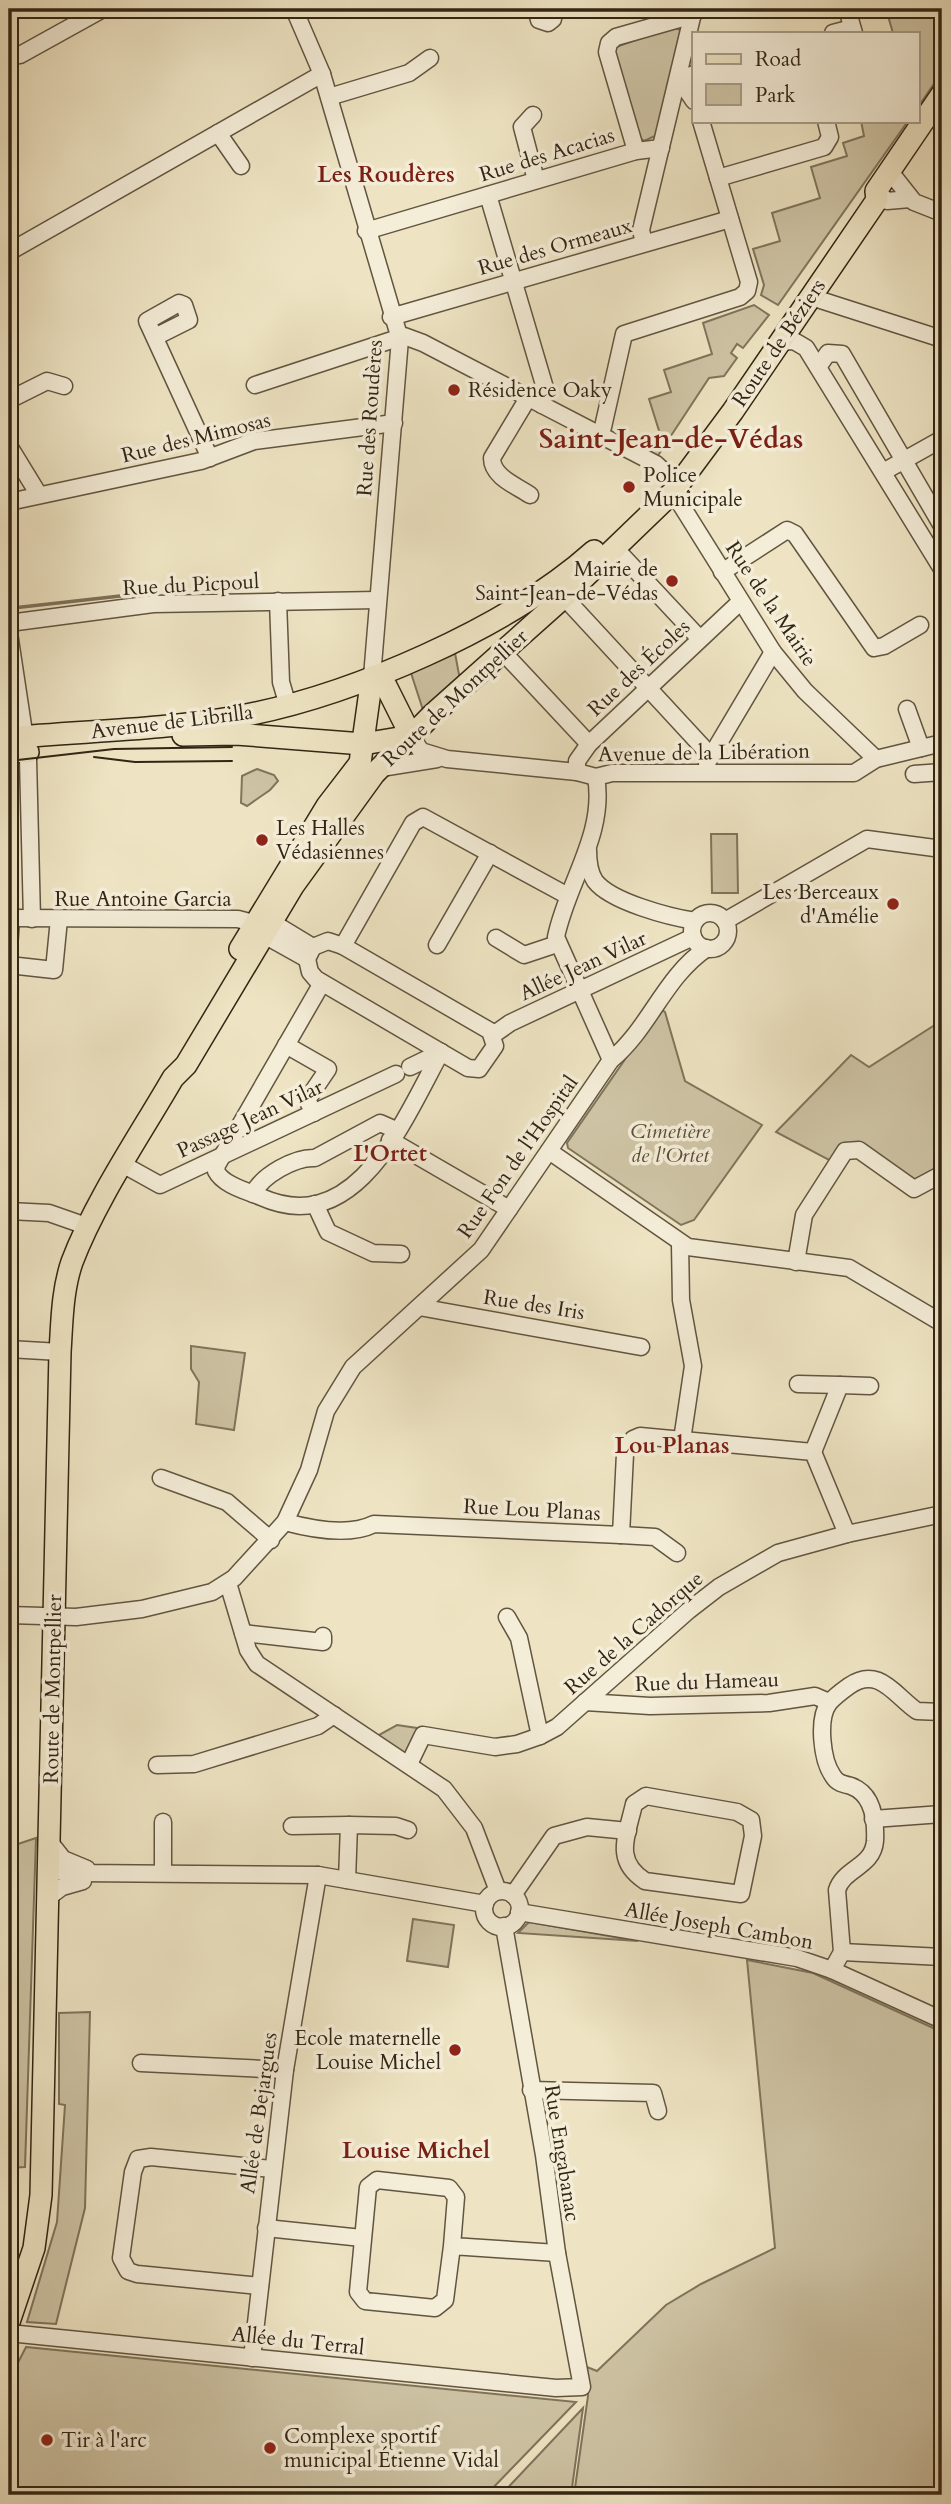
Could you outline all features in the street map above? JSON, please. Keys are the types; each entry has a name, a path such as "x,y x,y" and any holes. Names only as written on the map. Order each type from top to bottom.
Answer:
{"main road":[{"name":"Route de Béziers","path":"671,484 805,293 877,200 881,182 942,94"},
{"name":"Route de Béziers","path":"671,484 780,342 805,293"},
{"name":"Route de Montpellier","path":"411,736 615,548 671,484"},
{"name":"Route de Montpellier","path":"372,677 456,640 550,587 671,484"},
{"name":"Avenue de Librilla","path":"17,745 43,737 236,717 293,703 372,677"},
{"path":"368,758 372,677 386,686 411,736"},
{"name":"Avenue de Librilla","path":"17,745 128,736 236,734 368,758 411,736"},
{"name":"Route de Montpellier","path":"9,2322 34,2248 41,2195 60,1352 65,1293 72,1263 89,1227 173,1078 186,1065 260,926 317,851 368,758"}],"street":[{"path":"9,57 20,55 103,9"},
{"path":"536,9 539,20 548,23 553,19 554,9"},
{"path":"847,9 853,30"},
{"name":"Rue des Roudères","path":"297,10 322,74 391,317 400,339 372,677"},
{"path":"636,151 607,52 609,43 617,37 693,12 686,77 661,148 641,230 643,243"},
{"path":"329,97 409,73 430,58"},
{"path":"9,252 322,74"},
{"path":"686,77 692,95"},
{"path":"533,115 522,127 536,180"},
{"path":"599,433 603,427 624,334 740,297 747,291 749,282 701,122"},
{"path":"718,178 824,147 830,137 826,122"},
{"path":"218,133 241,166"},
{"name":"Rue des Acacias","path":"366,231 636,151 661,148"},
{"path":"881,182 887,201 910,199 942,213"},
{"path":"488,195 545,388 492,458 492,466 496,472 530,495"},
{"name":"Rue des Ormeaux","path":"391,317 730,219"},
{"path":"805,293 942,338"},
{"path":"255,385 404,336 424,343 656,464 671,484"},
{"path":"155,337 210,458"},
{"path":"780,342 801,343 942,569"},
{"path":"818,367 828,354 842,354 942,526"},
{"path":"9,400 47,381 64,386"},
{"name":"Rue des Mimosas","path":"9,502 210,458 254,441 394,423"},
{"path":"883,472 942,439"},
{"path":"9,446 39,495"},
{"name":"Rue de la Mairie","path":"671,484 740,602 773,652 805,691 876,759"},
{"path":"722,572 787,530 795,534 874,648 884,646 920,625"},
{"path":"615,548 700,639"},
{"path":"564,597 710,755"},
{"name":"Rue du Picpoul","path":"9,623 153,604 377,600"},
{"path":"278,601 281,670 286,699 293,703"},
{"name":"Rue des Écoles","path":"577,772 577,761 589,744 740,602"},
{"path":"9,633 32,919"},
{"path":"502,651 589,744"},
{"path":"703,772 710,755 773,652"},
{"path":"907,709 921,748"},
{"name":"Avenue de la Libération","path":"411,736 421,751 447,759"},
{"name":"Avenue de la Libération","path":"368,758 447,759 577,772 596,777 612,773 854,773 876,759 942,743"},
{"path":"914,774 942,772"},
{"path":"596,777 599,794 597,820 568,895 558,928 557,944 611,1060"},
{"path":"343,946 413,824 423,817 568,895"},
{"path":"725,921 859,842 879,838 942,849"},
{"path":"587,847 593,879 605,891 694,929 707,948 717,947 725,940 728,931 725,921 717,914 707,913 694,929"},
{"path":"437,944 490,853"},
{"path":"575,876 593,879"},
{"path":"9,948 10,918"},
{"name":"Rue Antoine Garcia","path":"10,918 238,919 260,926 280,928 310,953"},
{"path":"9,965 54,970 59,919"},
{"name":"Allée Jean Vilar","path":"493,1035 694,929"},
{"path":"496,938 524,955 557,944"},
{"path":"328,941 343,946 493,1035 495,1046 479,1069 468,1068 322,983 310,972 310,953 328,941"},
{"name":"Rue Fon de l'Hospital","path":"9,1615 55,1616 142,1609 212,1592 228,1583 285,1522 298,1498 326,1411 353,1367 481,1250 611,1060 626,1048 674,977 690,959 707,948"},
{"path":"322,983 216,1165 218,1176 253,1194 287,1205 315,1204 331,1199 360,1182 393,1135 441,1052"},
{"path":"286,1045 328,1069 307,1100 314,1113"},
{"name":"Passage Jean Vilar","path":"124,1165 160,1185 441,1052"},
{"path":"253,1194 259,1181 305,1158 315,1158 380,1123 393,1135 509,1209"},
{"path":"549,1150 688,1247 849,1268 942,1323"},
{"path":"796,1262 804,1215 845,1151 859,1150 914,1189 942,1174"},
{"path":"315,1204 328,1233 373,1253 401,1254"},
{"path":"9,1211 61,1216 89,1227"},
{"path":"680,1243 681,1300 693,1366 682,1440"},
{"name":"Rue des Iris","path":"419,1307 641,1347"},
{"path":"9,1349 60,1352"},
{"path":"798,1384 870,1386"},
{"path":"840,1385 813,1452 847,1534"},
{"name":"Rue Lou Planas","path":"285,1522 307,1528 363,1530 374,1524 621,1535 627,1446 640,1436 813,1452"},
{"path":"161,1478 227,1502 271,1540"},
{"name":"Rue de la Cadorque","path":"409,1764 423,1735 495,1747 517,1744 557,1727 719,1587 787,1548 942,1514"},
{"path":"621,1535 655,1537 677,1553"},
{"path":"228,1583 243,1633 257,1664 409,1764 443,1789 462,1811 484,1848 505,1893 519,1912 514,1922 504,1926 490,1922 485,1914 485,1904"},
{"path":"507,1617 519,1638 540,1736"},
{"path":"243,1633 323,1642 323,1636"},
{"path":"832,1970 842,1952 837,1890 840,1881 871,1854 875,1843 868,1800 853,1787 834,1780 828,1767 822,1720 830,1702 853,1683 868,1678 883,1681 917,1711 942,1712"},
{"name":"Rue du Hameau","path":"585,1702 650,1706 769,1703 815,1696 830,1702"},
{"path":"157,1765 194,1764 318,1726 334,1715"},
{"path":"646,1796 737,1812 751,1820 753,1836 741,1894 645,1881 632,1872 625,1861 628,1831 634,1804 646,1796"},
{"path":"873,1819 942,1814"},
{"path":"163,1822 163,1873"},
{"path":"347,1880 349,1825"},
{"path":"292,1826 396,1826 408,1830"},
{"path":"46,1884 103,1873 318,1875 485,1904 505,1893 554,1836 587,1827 628,1831"},
{"path":"48,1840 63,1859 80,1868 103,1873"},
{"path":"46,1884 83,1881 103,1873"},
{"name":"Allée de Bejargues","path":"251,2358 285,2070 318,1875"},
{"name":"Allée Joseph Cambon","path":"519,1912 797,1958 832,1970 942,2020"},
{"name":"Rue Engabanac","path":"504,1926 544,2155 557,2253 582,2387"},
{"path":"842,1952 942,1957"},
{"path":"141,2063 285,2070"},
{"path":"531,2090 653,2093 658,2110"},
{"path":"260,2286 137,2274 128,2271 121,2258 131,2183 138,2159 151,2157 272,2169"},
{"path":"377,2180 449,2188 456,2197 452,2246 445,2300 435,2308 365,2301 358,2292 368,2187 377,2180"},
{"path":"266,2228 362,2238"},
{"path":"452,2246 557,2253"},
{"name":"Allée du Terral","path":"9,2333 556,2388 582,2387"}],"green space":[{"path":"886,9 942,9 942,72 920,104 920,32 893,32"},
{"path":"673,27 680,30 680,38 660,127 655,136 644,141 639,137 613,48"},
{"path":"861,122 907,122 778,305 761,295 764,285 753,249 780,241 772,213 820,198 811,167 847,156 843,143 864,136"},
{"path":"754,305 769,315 743,348 737,344 731,353 737,358 724,376 709,378 657,457 651,454 661,437 649,399 671,392 664,370 712,354 703,323"},
{"path":"455,653 460,680 424,713 411,673"},
{"path":"257,769 274,775 278,781 247,806 241,803 242,776"},
{"path":"711,834 737,834 738,893 712,893"},
{"name":"Cimetière de l'Ortet","path":"660,1009 665,1012 685,1081 762,1125 694,1220 681,1225 568,1148 567,1143"},
{"path":"941,1021 942,1171 912,1183 860,1146 829,1160 776,1132 851,1055 869,1067"},
{"path":"191,1346 245,1353 234,1430 196,1424 199,1382 191,1369"},
{"path":"397,1725 417,1728 423,1735 411,1759 377,1736"},
{"path":"36,1838 25,2167 9,2168 9,1847"},
{"path":"413,1919 454,1925 448,1967 407,1961"},
{"path":"529,1922 638,1941 518,1933"},
{"path":"747,1960 813,1973 942,2032 942,2495 574,2495 588,2396 587,2367 597,2371 666,2305 701,2284 775,2248"},
{"path":"90,2012 85,2208 56,2324 27,2322 57,2222 65,2105 59,2104 59,2013"},
{"name":"Complexe sportif municipal Étienne Vidal","path":"26,2347 576,2402 486,2495 9,2495 9,2380"},
{"path":"583,2408 571,2495 501,2495"}],"waterway":[{"path":"13,608 138,594"}],"tram line":[{"path":"9,761 114,749 232,747"},
{"path":"94,757 135,762 232,761"}],"place":[{"name":"Résidence Oaky","path":"454,390"},
{"name":"Police Municipale","path":"629,487"},
{"name":"Mairie de Saint-Jean-de-Védas","path":"672,581"},
{"name":"Les Halles Védasiennes","path":"262,840"},
{"name":"Les Berceaux d'Amélie","path":"893,904"},
{"name":"Ecole maternelle Louise Michel","path":"455,2050"},
{"name":"Tir à l'arc","path":"47,2440"},
{"name":"Complexe sportif municipal Étienne Vidal","path":"270,2448"}],"district":[{"name":"Les Roudères","path":"386,174"},
{"name":"Saint-Jean-de-Védas","path":"671,439"},
{"name":"L'Ortet","path":"390,1153"},
{"name":"Lou Planas","path":"672,1445"},
{"name":"Louise Michel","path":"416,2150"}]}
